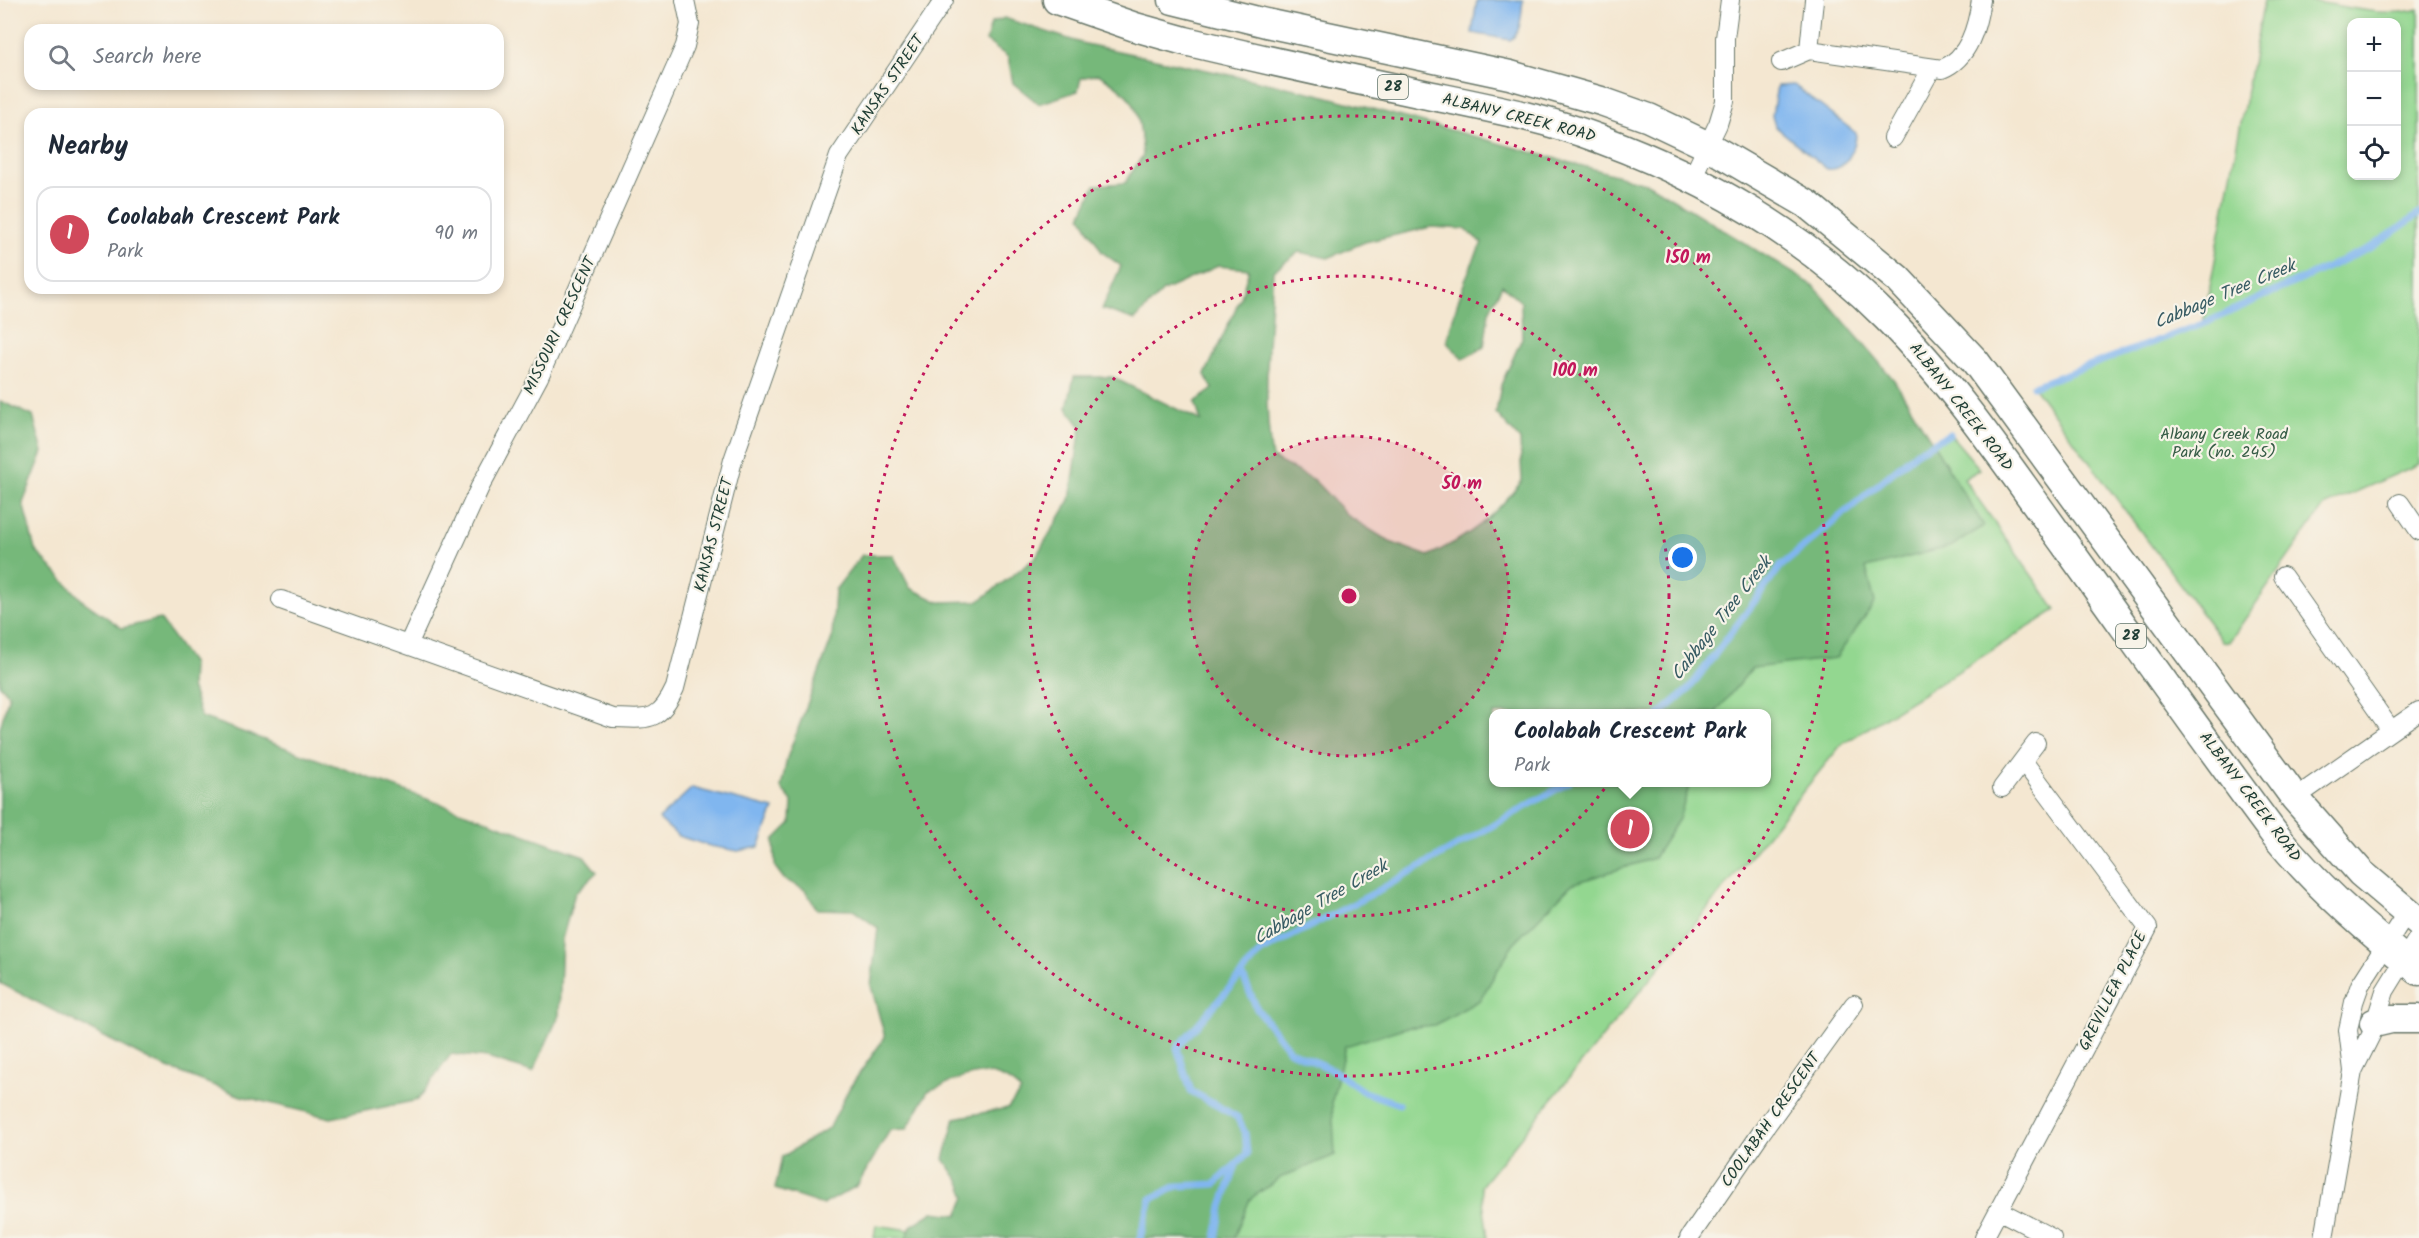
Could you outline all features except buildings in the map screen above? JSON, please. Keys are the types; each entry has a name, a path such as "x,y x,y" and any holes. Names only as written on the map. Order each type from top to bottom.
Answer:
{"main road":[{"name":"ALBANY CREEK ROAD","path":"1057,0 1135,27 1185,41 1562,126 1631,151 1692,178 1761,218 1821,260 1888,318 1956,396 2275,835 2297,862 2402,958"},
{"name":"28","path":"1173,0 1235,16 1537,82 1624,109 1708,146 1773,182 1837,227 1898,279 1949,331 2004,399 2295,798 2346,857 2415,923"},
{"path":"2374,1023 2402,1017 2419,1018"}],"street":[{"name":"MISSOURI CRESCENT","path":"408,645 480,486 539,377 685,46 690,24 685,0"},
{"name":"KANSAS STREET","path":"281,600 613,718 647,719 666,708 675,688 733,460 839,156 944,0"},
{"path":"1692,178 1718,124 1725,101 1725,38 1730,0"},
{"path":"1809,50 1814,0"},
{"path":"1781,62 1809,50 1942,69 1954,64 1971,40 1981,0"},
{"path":"1893,138 1932,68"},
{"path":"2400,503 2419,531"},
{"path":"2283,576 2391,730"},
{"path":"2295,798 2419,711"},
{"path":"2002,788 2036,743"},
{"name":"GREVILLEA PLACE","path":"1984,1238 2148,928 2023,760"},
{"path":"2353,1071 2371,1035 2385,991 2402,958 2415,923"},
{"path":"2324,1238 2353,1071 2349,1030 2354,1002 2360,985 2402,958 2415,923"},
{"name":"COOLABAH CRESCENT","path":"1689,1238 1761,1132 1854,1004"},
{"path":"2000,1211 2052,1238"}],"green space":[{"name":"Albany Creek Road Park (no. 245)","path":"2264,0 2302,0 2375,12 2404,12 2419,9 2419,464 2324,506 2229,642 2222,641 2033,386 2203,324"},
{"path":"1004,18 1081,43 1314,93 1649,184 1814,286 1894,380 1984,526 1952,546 1866,568 1875,602 1836,658 1752,668 1718,709 1489,709 1489,787 1689,787 1679,819 1654,858 1572,884 1513,944 1480,1000 1435,1025 1404,1028 1345,1046 1332,1101 1335,1155 1282,1177 1250,1199 1234,1238 907,1238 911,1226 933,1212 958,1215 966,1197 960,1182 944,1159 955,1118 1008,1108 1021,1091 998,1076 987,1074 965,1077 928,1091 907,1129 890,1130 857,1186 823,1205 775,1189 782,1157 830,1127 850,1087 885,1037 871,986 878,928 853,910 817,909 805,890 784,879 775,867 774,840 791,823 792,801 781,788 787,758 832,638 835,590 862,555 893,555 910,588 939,602 979,601 1035,558 1070,500 1081,427 1067,408 1074,377 1112,377 1201,421 1195,402 1213,389 1205,375 1241,297 1249,269 1218,266 1163,291 1135,320 1102,309 1121,266 1102,252 1081,216 1095,185 1125,183 1143,155 1138,116 1122,90 1098,74 1081,78 1078,91 1039,104 1013,83 1008,57 986,41 991,23","holes":["1431,227 1465,229 1482,243 1461,291 1447,342 1463,359 1484,347 1489,312 1502,285 1521,302 1522,338 1501,385 1496,413 1520,440 1522,481 1501,506 1480,525 1428,556 1390,542 1348,516 1314,480 1272,458 1267,388 1273,271 1299,252 1328,258 1365,242"]},
{"path":"0,401 33,416 43,452 23,503 35,550 83,601 122,628 160,619 192,664 191,687 201,717 584,856 597,872 575,893 562,939 559,1015 533,1072 487,1058 451,1054 418,1100 331,1118 241,1096 153,1062 0,983 0,728 9,695 0,685"},
{"path":"1950,434 1980,469 1964,479 2056,610 1841,745 1481,1186 1488,1238 1140,1238 1565,787 1771,787 1771,709 1664,709 1918,451"},
{"path":"876,1225 962,1238 874,1238"}],"water":[{"path":"1477,0 1523,0 1520,22 1514,37 1510,40 1472,33"},
{"path":"1794,85 1856,133 1852,152 1840,167 1827,169 1775,126 1772,116 1777,86"},
{"path":"692,788 774,809 759,847 738,851 710,846 678,836 659,819"}],"waterway":[{"name":"Cabbage Tree Creek","path":"2033,386 2203,324 2372,247 2419,214"},
{"name":"Cabbage Tree Creek","path":"1666,709 1689,689 1781,566 1918,451 1950,434"},
{"name":"Cabbage Tree Creek","path":"1140,1238 1151,1199 1177,1186 1215,1184 1247,1154 1245,1133 1237,1117 1191,1091 1177,1048 1261,952 1376,892 1560,787"},
{"path":"1242,974 1257,1009 1290,1051 1333,1070 1364,1092 1399,1104"},
{"path":"1216,1238 1222,1206 1236,1165"}],"place":[{"name":"Coolabah Crescent Park","path":"1630,829"}]}
